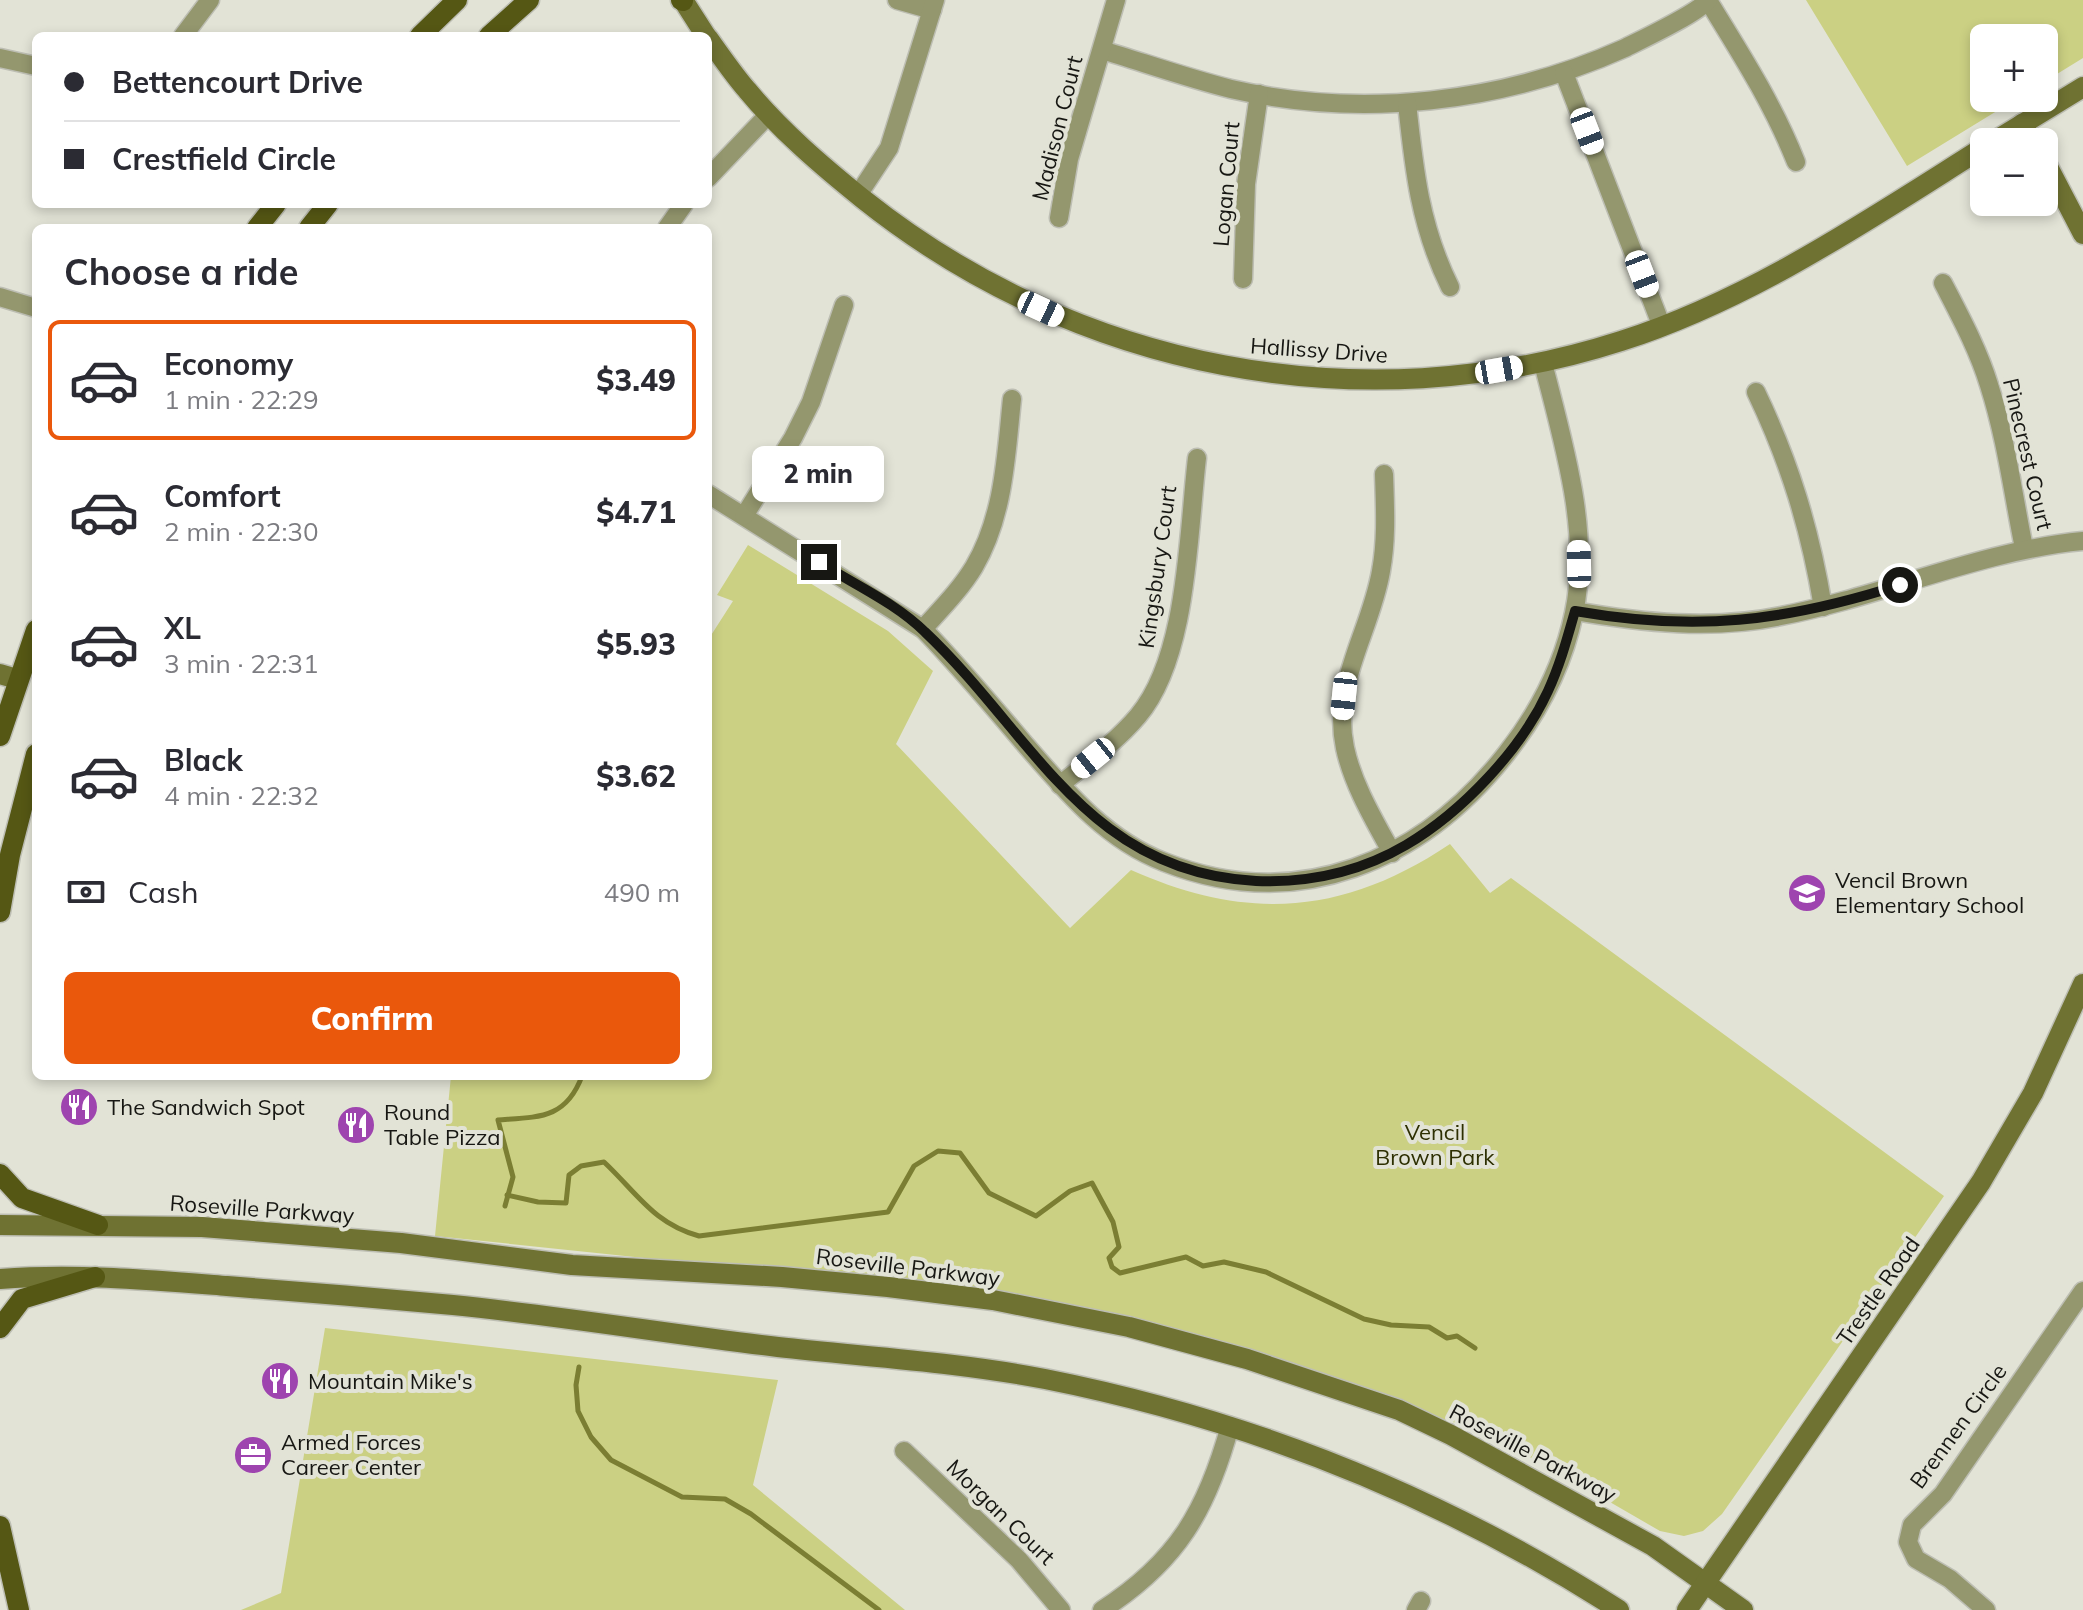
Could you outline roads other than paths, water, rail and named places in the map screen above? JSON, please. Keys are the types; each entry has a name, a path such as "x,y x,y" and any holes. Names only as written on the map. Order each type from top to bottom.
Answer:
{"main road":[{"path":"424,32 457,0"},
{"path":"493,32 529,0"},
{"name":"Hallissy Drive","path":"683,0 704,32"},
{"name":"Hallissy Drive","path":"712,43 769,114 819,164 890,221 956,265 1024,301 1092,330 1173,355 1261,372 1375,380 1459,375 1543,363 1662,327 1742,293 1970,156"},
{"path":"2016,128 2083,87"},
{"path":"2022,124 2024,128"},
{"path":"2058,186 2083,234"},
{"path":"260,224 273,208"},
{"path":"312,224 325,208"},
{"path":"0,736 9,677 32,637"},
{"path":"0,912 10,855 32,770"},
{"name":"Trestle Road","path":"1687,1610 1981,1182 2033,1093 2082,989"},
{"path":"0,1174 22,1198 98,1225"},
{"name":"Roseville Parkway","path":"0,1225 237,1229 401,1243 572,1265 782,1277 993,1300 1129,1327 1235,1355 1399,1410 1451,1435 1653,1546 1743,1610"},
{"path":"0,1279 95,1277 549,1314 777,1347 936,1362 1045,1379 1230,1426 1323,1457 1431,1504 1514,1546 1619,1610"},
{"path":"0,1328 22,1299 95,1277"},
{"path":"0,1526 19,1610"}],"street":[{"path":"186,32 210,0"},
{"path":"858,195 889,148 933,5 897,0"},
{"name":"Madison Court","path":"1059,218 1069,159 1116,0"},
{"path":"1102,50 1202,81 1259,94 1335,103 1407,103 1484,93 1564,73 1637,42 1708,1 1765,93 1796,162"},
{"path":"0,58 32,65"},
{"path":"1564,73 1662,327"},
{"name":"Logan Court","path":"1243,279 1246,184 1259,94"},
{"path":"1407,103 1415,183 1423,220 1450,287"},
{"path":"712,174 769,114"},
{"name":"Pinecrest Court","path":"1943,283 1989,383 2024,548"},
{"path":"0,297 32,307"},
{"path":"744,516 793,438 811,402 844,305"},
{"path":"712,496 923,629 1060,785 1080,806 1125,842 1163,862 1232,880 1276,882 1311,879 1352,870 1392,853 1427,833 1462,804 1524,731 1546,695 1563,655 1575,611 1579,564 1578,527 1543,363"},
{"path":"1756,392 1793,477 1806,520 1823,607"},
{"path":"923,629 949,601 974,566 992,530 1002,489 1012,399"},
{"name":"Kingsbury Court","path":"1060,785 1117,738 1139,715 1159,684 1172,651 1180,609 1197,458"},
{"path":"1384,474 1386,532 1381,572 1371,613 1346,679 1342,713 1345,747 1354,777 1392,853"},
{"path":"1575,611 1684,624 1778,617 1823,607 2024,548 2083,541"},
{"name":"Brennen Circle","path":"1986,1610 1950,1579 1916,1559 1908,1542 1912,1525 1943,1494 2083,1291"},
{"path":"1102,1610 1136,1589 1172,1553 1196,1516 1214,1478 1230,1426"},
{"name":"Morgan Court","path":"904,1451 1019,1560 1061,1610"}],"waterway":[{"path":"505,1206 513,1177 498,1120 549,1113 568,1101 580,1080"},
{"path":"507,1195 538,1202 566,1203 569,1175 581,1166 604,1162 658,1215 683,1231 699,1236 888,1212 914,1166 938,1151 960,1153 989,1193 1036,1216 1070,1191 1092,1183 1113,1222 1119,1247 1109,1258 1112,1267 1120,1273 1186,1257 1203,1266 1224,1262 1266,1272 1364,1319 1391,1325 1429,1327 1447,1338 1457,1336 1475,1348"},
{"path":"579,1367 576,1385 578,1411 591,1437 611,1460 682,1497 725,1499 751,1514 879,1610"}],"place":[{"name":"Vencil Brown Elementary School","path":"1807,893"},
{"name":"The Sandwich Spot","path":"79,1107"},
{"name":"Round Table Pizza","path":"356,1125"},
{"name":"Mountain Mike's","path":"280,1381"},
{"name":"Armed Forces Career Center","path":"253,1455"}],"park label":[{"name":"Vencil Brown Park","path":"1435,1144"}]}
